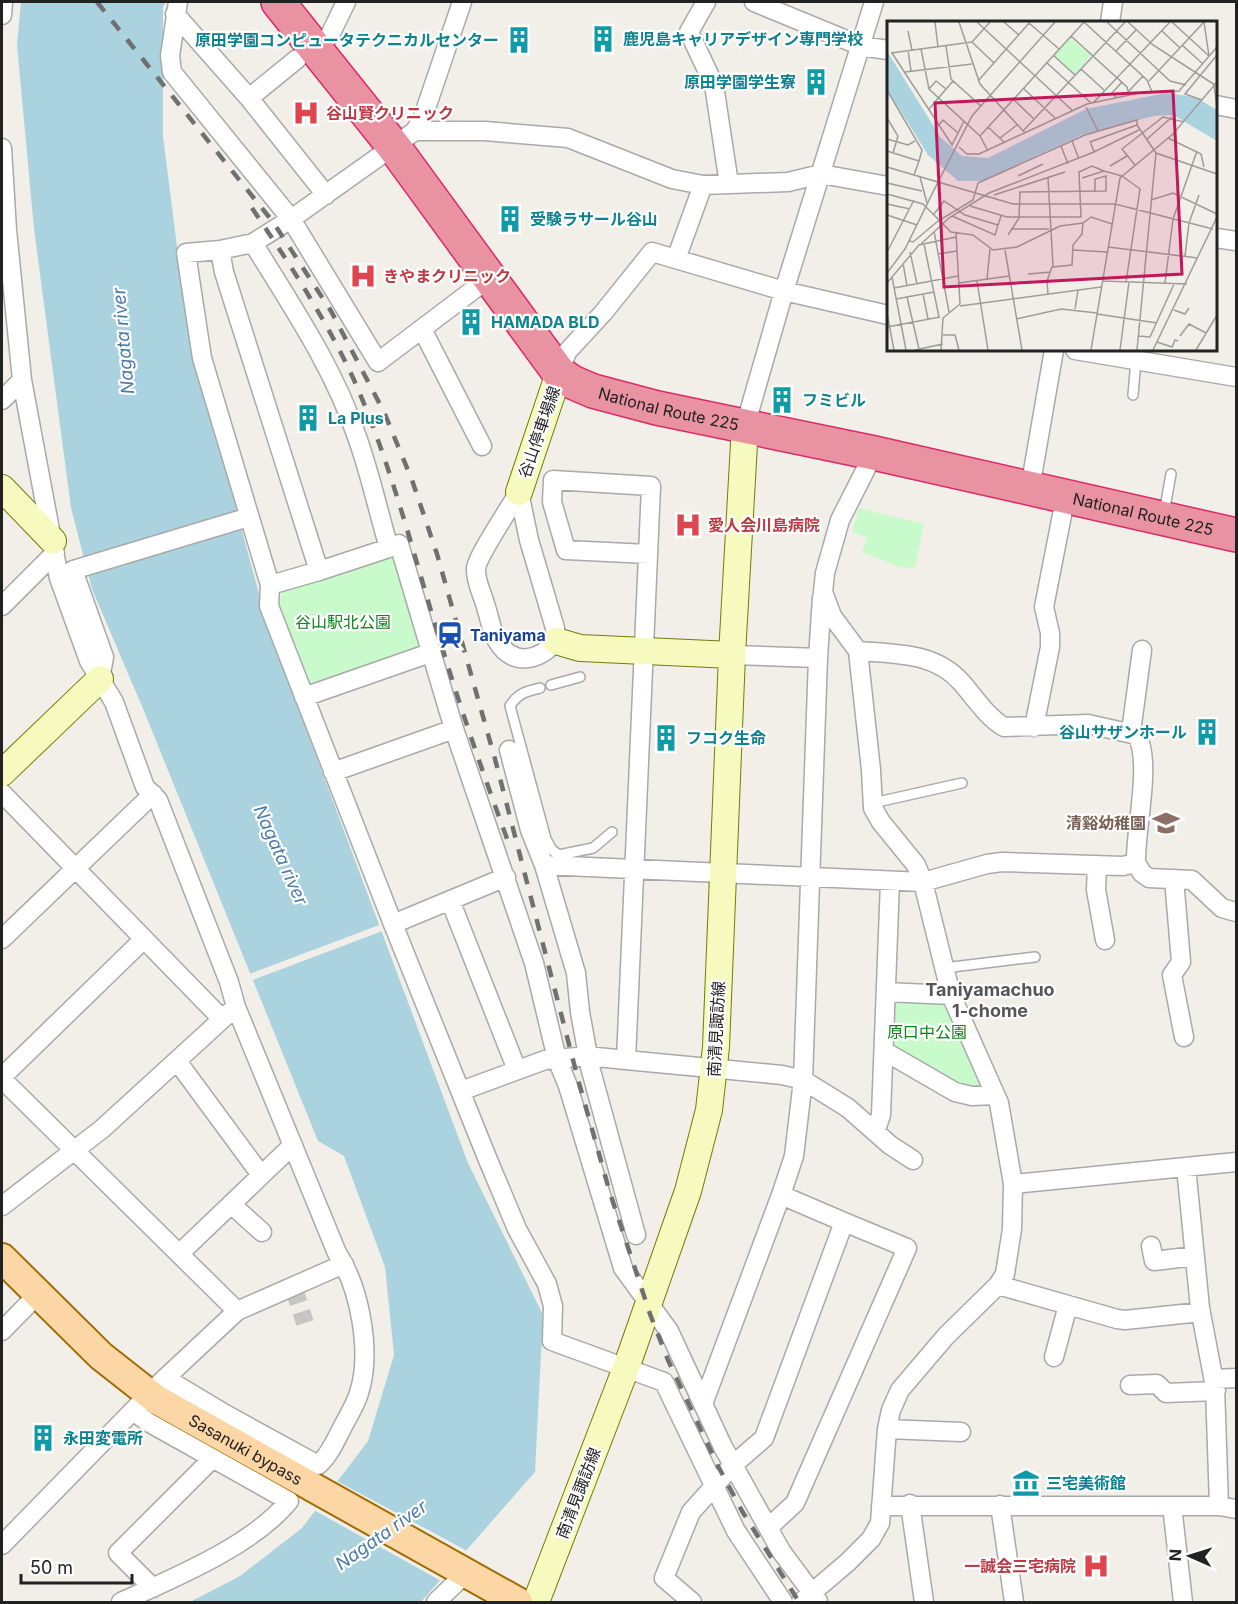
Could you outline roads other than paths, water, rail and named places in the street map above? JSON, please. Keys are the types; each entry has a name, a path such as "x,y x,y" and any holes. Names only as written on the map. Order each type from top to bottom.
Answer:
{"highway":[{"name":"National Route 225","path":"278,2 306,54 404,140 489,278 560,373 572,382 594,392 657,408 874,453 1236,535"}],"main road":[{"name":"Sasanuki bypass","path":"2,1258 101,1356 149,1394 311,1488 518,1602"}],"street":[{"path":"2,15 3,2"},
{"path":"249,98 330,35 346,2"},
{"path":"462,2 423,117 404,140 253,243 220,250 186,253 202,358 270,585 269,606 393,924 517,1229 547,1284 553,1306 552,1341 664,1382 736,1531 783,1602"},
{"path":"706,2 689,32 714,86 729,184"},
{"path":"754,2 861,46 887,50"},
{"path":"744,426 874,2"},
{"path":"1110,21 1113,2"},
{"path":"177,8 326,195"},
{"path":"177,8 170,56 172,72 291,219 378,362 489,278"},
{"path":"1217,105 1236,109"},
{"path":"404,140 485,131 568,138 672,179 703,184 788,182 821,174 887,186"},
{"path":"2,148 8,298 59,578 90,661 114,702 145,787 158,800 167,821 229,982 229,1013 75,1151 2,1206"},
{"path":"676,259 703,184"},
{"path":"1217,238 1236,241"},
{"path":"253,243 316,347 346,410 357,437 389,548"},
{"path":"220,250 224,272 319,571"},
{"path":"560,373 567,352 603,313 652,252 784,291 887,315"},
{"path":"422,329 482,446"},
{"path":"1030,488 1054,351"},
{"path":"1081,351 1236,377"},
{"name":"谷山停車場線","path":"519,492 560,373"},
{"path":"2,400 22,380"},
{"name":"南清見諏訪線","path":"536,1602 626,1368 688,1191 709,1110 714,1068 744,426"},
{"path":"703,1404 794,1156 803,1080 818,658 825,573 840,520 874,453"},
{"path":"626,1060 651,486 553,480 552,502 566,550 648,554"},
{"path":"2,488 54,547"},
{"path":"519,492 528,540 555,628 556,641 546,652 528,659 517,658 506,651 496,639 476,567 519,492"},
{"path":"1034,727 1048,660 1050,633 1044,607 1063,510 1063,495"},
{"path":"2,773 100,679 104,657 73,570 249,517"},
{"path":"494,535 509,533 528,540"},
{"path":"270,585 399,544 454,729 534,963 557,1059 568,1086 623,1268 669,1331 734,1465 810,1600 871,1539 880,1523 887,1429 891,1410 900,1390 946,1336 998,1285 1005,1274 1012,1229 1013,1184 999,1103 951,995 923,882 916,865 881,822 873,808 872,770 858,651 832,616 823,592"},
{"path":"2,606 54,547"},
{"path":"556,641 580,648 818,658"},
{"path":"1131,732 1142,650"},
{"path":"858,651 910,655 929,659 957,678 997,723 1004,727 1088,724 1137,735 1143,754 1136,863 1142,873 1149,878 1192,880 1222,908 1236,912"},
{"path":"304,697 430,653"},
{"path":"333,772 454,729"},
{"path":"509,750 530,830 576,973 587,1056 636,1235"},
{"path":"2,793 144,939 229,1013 293,1145 355,1291 361,1320 364,1371 353,1407 323,1461 318,1465 225,1414 149,1394"},
{"path":"2,939 153,794"},
{"path":"543,865 923,882 1002,862 1123,866 1136,863"},
{"path":"1097,865 1096,890 1105,940"},
{"path":"393,924 506,877"},
{"path":"1174,879 1181,962 1172,975 1184,1037"},
{"path":"875,1132 882,1115 890,882"},
{"path":"450,900 517,1070"},
{"path":"144,939 2,1079 237,1311"},
{"path":"886,992 951,995"},
{"path":"884,1051 955,1092 972,1096 995,1095"},
{"path":"461,1091 545,1060 587,1056 783,1076 803,1080 848,1108 875,1132 913,1160"},
{"path":"177,1061 261,1175"},
{"path":"179,1254 293,1145"},
{"path":"1013,1184 1236,1162"},
{"path":"881,1506 910,1504 1228,1508 1215,1385 1201,1312 1186,1167"},
{"path":"768,1528 795,1503 907,1248 781,1195"},
{"path":"231,1204 261,1232"},
{"path":"692,1602 664,1578 691,1512 734,1465 764,1438 844,1222"},
{"path":"1153,1259 1195,1256"},
{"path":"2,1545 149,1394 237,1311 344,1264"},
{"path":"998,1285 1125,1320 1201,1312"},
{"path":"2,1331 38,1294"},
{"path":"1054,1357 1068,1305"},
{"path":"1130,1385 1157,1384 1166,1393 1215,1385 1236,1378"},
{"path":"149,1394 148,1422 289,1501 278,1515 241,1542 150,1595"},
{"path":"887,1429 961,1432"},
{"path":"150,1595 118,1552 212,1459"},
{"path":"122,1602 150,1595 259,1541 302,1501 311,1488"},
{"path":"910,1504 924,1602"},
{"path":"1000,1505 1014,1602"},
{"path":"1172,1506 1183,1602"},
{"path":"436,1602 465,1574"}],"lane":[{"path":"1133,395 1136,360"},
{"path":"1163,518 1171,474"},
{"path":"551,685 580,677"},
{"path":"540,687 515,697 510,706 546,839 552,850 559,855 594,848 612,832"},
{"path":"873,803 963,783"},
{"path":"944,968 1035,957"}],"water":[{"name":"Nagata river","path":"21,2 166,2 163,7 163,136 187,326 268,627 468,1163 543,1315 535,1472 421,1602 190,1602 240,1576 302,1528 368,1441 394,1355 385,1267 344,1156 318,1141 144,711 92,589 71,508 34,229 17,45"}],"tunnel":[{"path":"293,1286 305,1323"}],"railway":[{"path":"97,2 273,222 331,311 384,412 412,480 437,554 495,759 579,1083 610,1193 650,1314 668,1360 718,1466 742,1511 799,1602"},
{"path":"252,208 319,313 343,357 368,412 458,696 509,844"}],"place":[{"name":"鹿児島キャリアデザイン専門学校","path":"603,39"},
{"name":"原田学園コンピュータテクニカルセンター","path":"519,40"},
{"name":"原田学園学生寮","path":"816,82"},
{"name":"谷山賢クリニック","path":"306,113"},
{"name":"受験ラサール谷山","path":"510,219"},
{"name":"きやまクリニック","path":"363,276"},
{"name":"HAMADA BLD","path":"471,322"},
{"name":"フミビル","path":"782,400"},
{"name":"La Plus","path":"308,418"},
{"name":"愛人会川島病院","path":"688,525"},
{"name":"Taniyama","path":"450,635"},
{"name":"谷山サザンホール","path":"1207,732"},
{"name":"フコク生命","path":"666,738"},
{"name":"清谿幼稚園","path":"1166,823"},
{"name":"永田変電所","path":"43,1438"},
{"name":"三宅美術館","path":"1026,1483"},
{"name":"一誠会三宅病院","path":"1096,1566"}],"district":[{"name":"Taniyamachuo 1-chome","path":"990,999"}],"park label":[{"name":"谷山駅北公園","path":"343,622"},
{"name":"原口中公園","path":"927,1032"}]}
